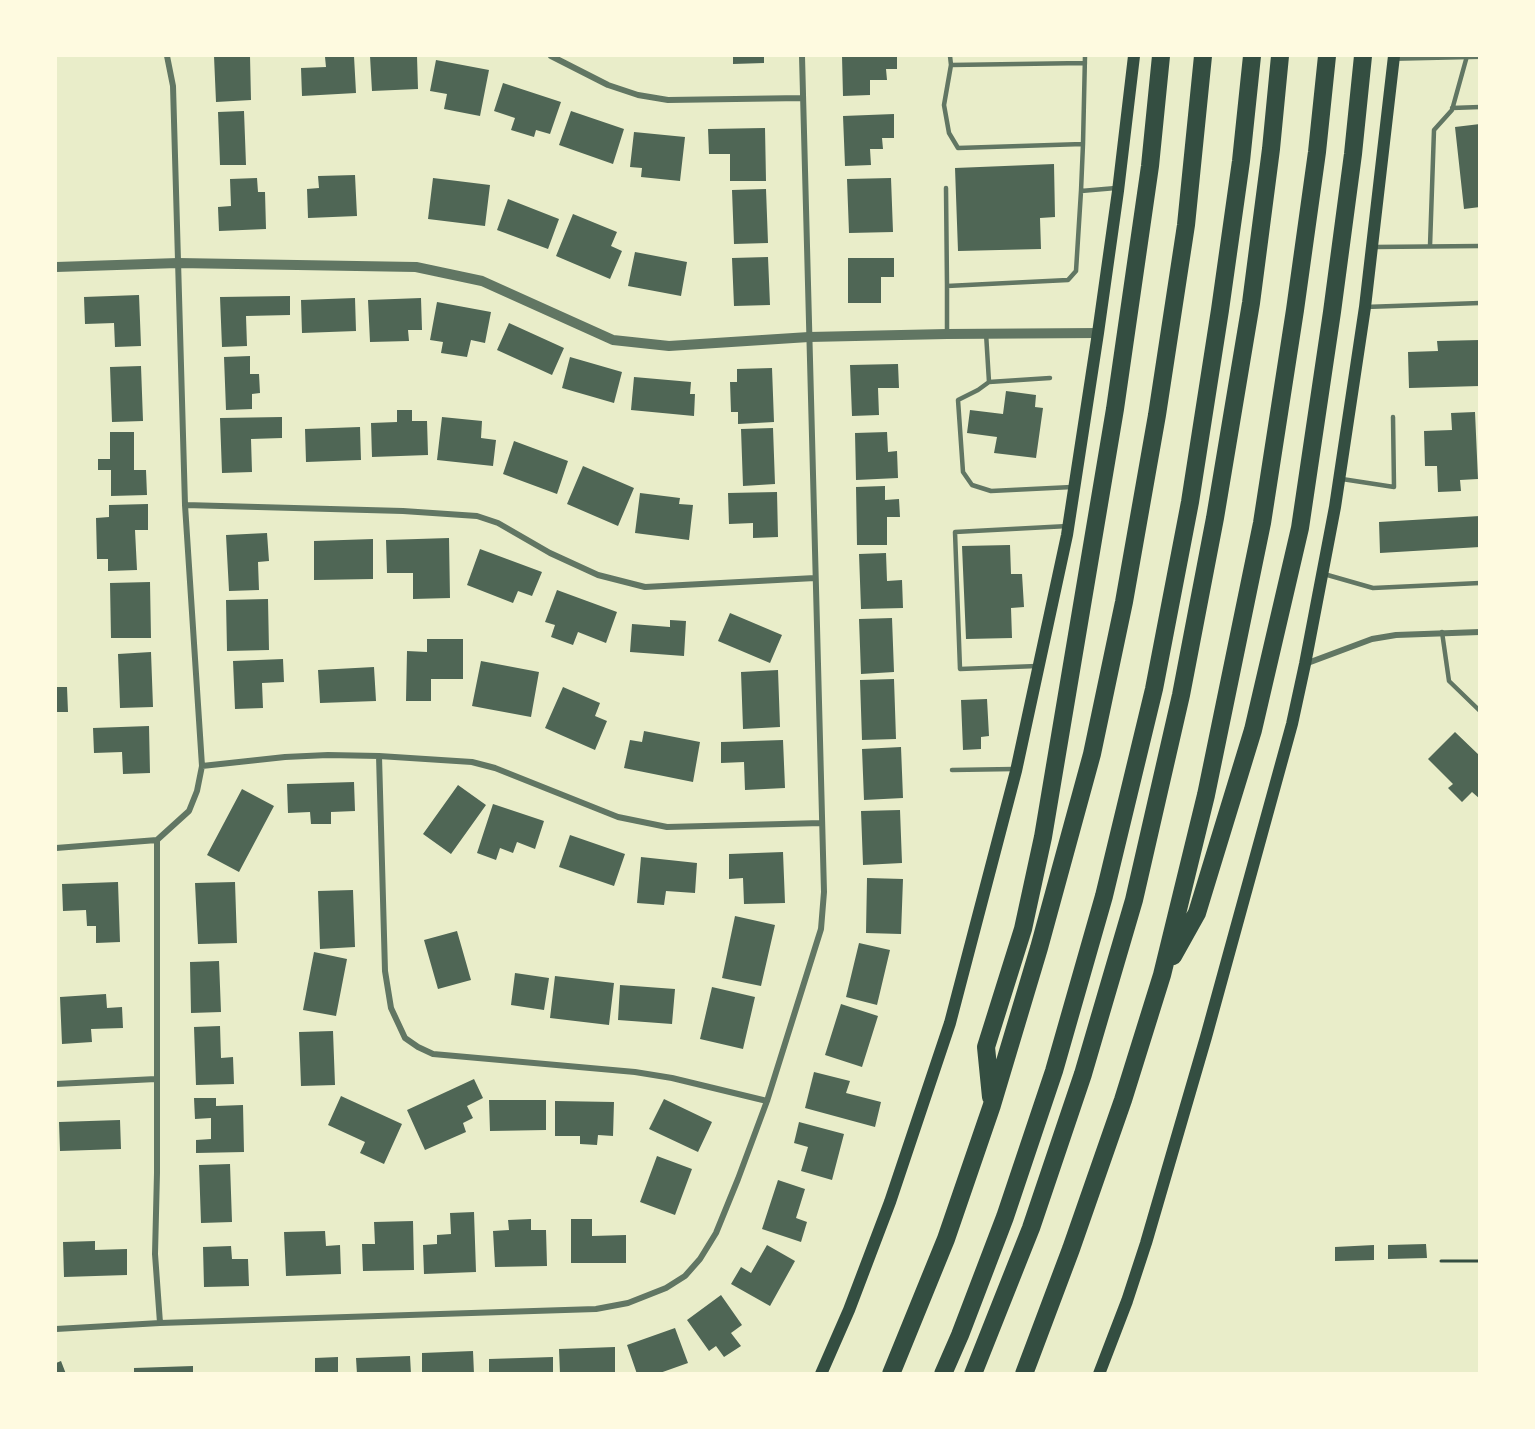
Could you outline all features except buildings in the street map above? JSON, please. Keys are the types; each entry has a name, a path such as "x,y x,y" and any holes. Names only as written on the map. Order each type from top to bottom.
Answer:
{"highway":[{"path":"992,1105 986,1047 1023,929 1043,837 1115,409 1150,166 1161,56"},
{"path":"943,1374 1005,1217 1054,1071 1104,896 1154,689 1190,502 1220,310 1252,56"},
{"path":"974,1374 1031,1228 1075,1096 1134,900 1181,695 1215,518 1251,303 1280,56"},
{"path":"1024,1374 1123,1100 1162,975 1206,795 1262,523 1302,265 1327,56"},
{"path":"1162,975 1197,913 1253,729 1300,528 1340,255 1363,56"},
{"path":"891,1374 946,1239 992,1105 1039,948 1092,754 1124,602 1157,415 1182,247 1204,58"}],"main road":[{"path":"821,1374 849,1310 891,1202 946,1034 1016,769 1068,526 1098,333 1134,56"},
{"path":"1099,1374 1146,1243 1190,1094 1292,724 1339,478 1365,307 1393,57"}],"street":[{"path":"56,848 157,840 189,811 197,791 202,766 185,505 173,86 167,56"},
{"path":"551,56 608,85 638,95 668,100 803,98"},
{"path":"56,1329 160,1323 596,1310 628,1303 666,1288 685,1276 700,1260 716,1233 767,1101 821,929 824,892 802,56"},
{"path":"1393,57 1479,56"},
{"path":"56,267 178,263 416,267 482,281 613,340 669,346 809,338 986,333 1098,333"},
{"path":"185,505 403,511 477,516 498,523 549,553 598,575 645,587 815,578"},
{"path":"1305,664 1372,639 1396,635 1479,632"},
{"path":"202,766 328,755 472,762 495,768 618,817 667,827 822,823"},
{"path":"379,756 385,971 391,1008 405,1038 432,1054 635,1072 672,1078 767,1101"},
{"path":"157,840 155,1254 160,1323"},
{"path":"56,1084 156,1079"}],"lane":[{"path":"950,56 951,65 944,105 949,133 958,148 1083,144"},
{"path":"947,286 1068,280 1076,271 1085,56"},
{"path":"1430,246 1434,130 1452,108 1467,56"},
{"path":"951,65 1085,63"},
{"path":"1452,108 1479,107"},
{"path":"1081,191 1118,187"},
{"path":"946,188 947,334"},
{"path":"1372,247 1479,246"},
{"path":"1365,307 1479,303"},
{"path":"986,333 989,382"},
{"path":"1050,378 989,382 958,400 963,472 972,485 991,492 1074,487"},
{"path":"1339,478 1394,487 1392,417"},
{"path":"1039,666 960,669 955,532 1068,526"},
{"path":"1321,573 1373,588 1479,583"},
{"path":"1442,632 1449,681 1479,711"},
{"path":"952,770 1016,769"}],"path":[{"path":"1441,1261 1479,1261"}]}
